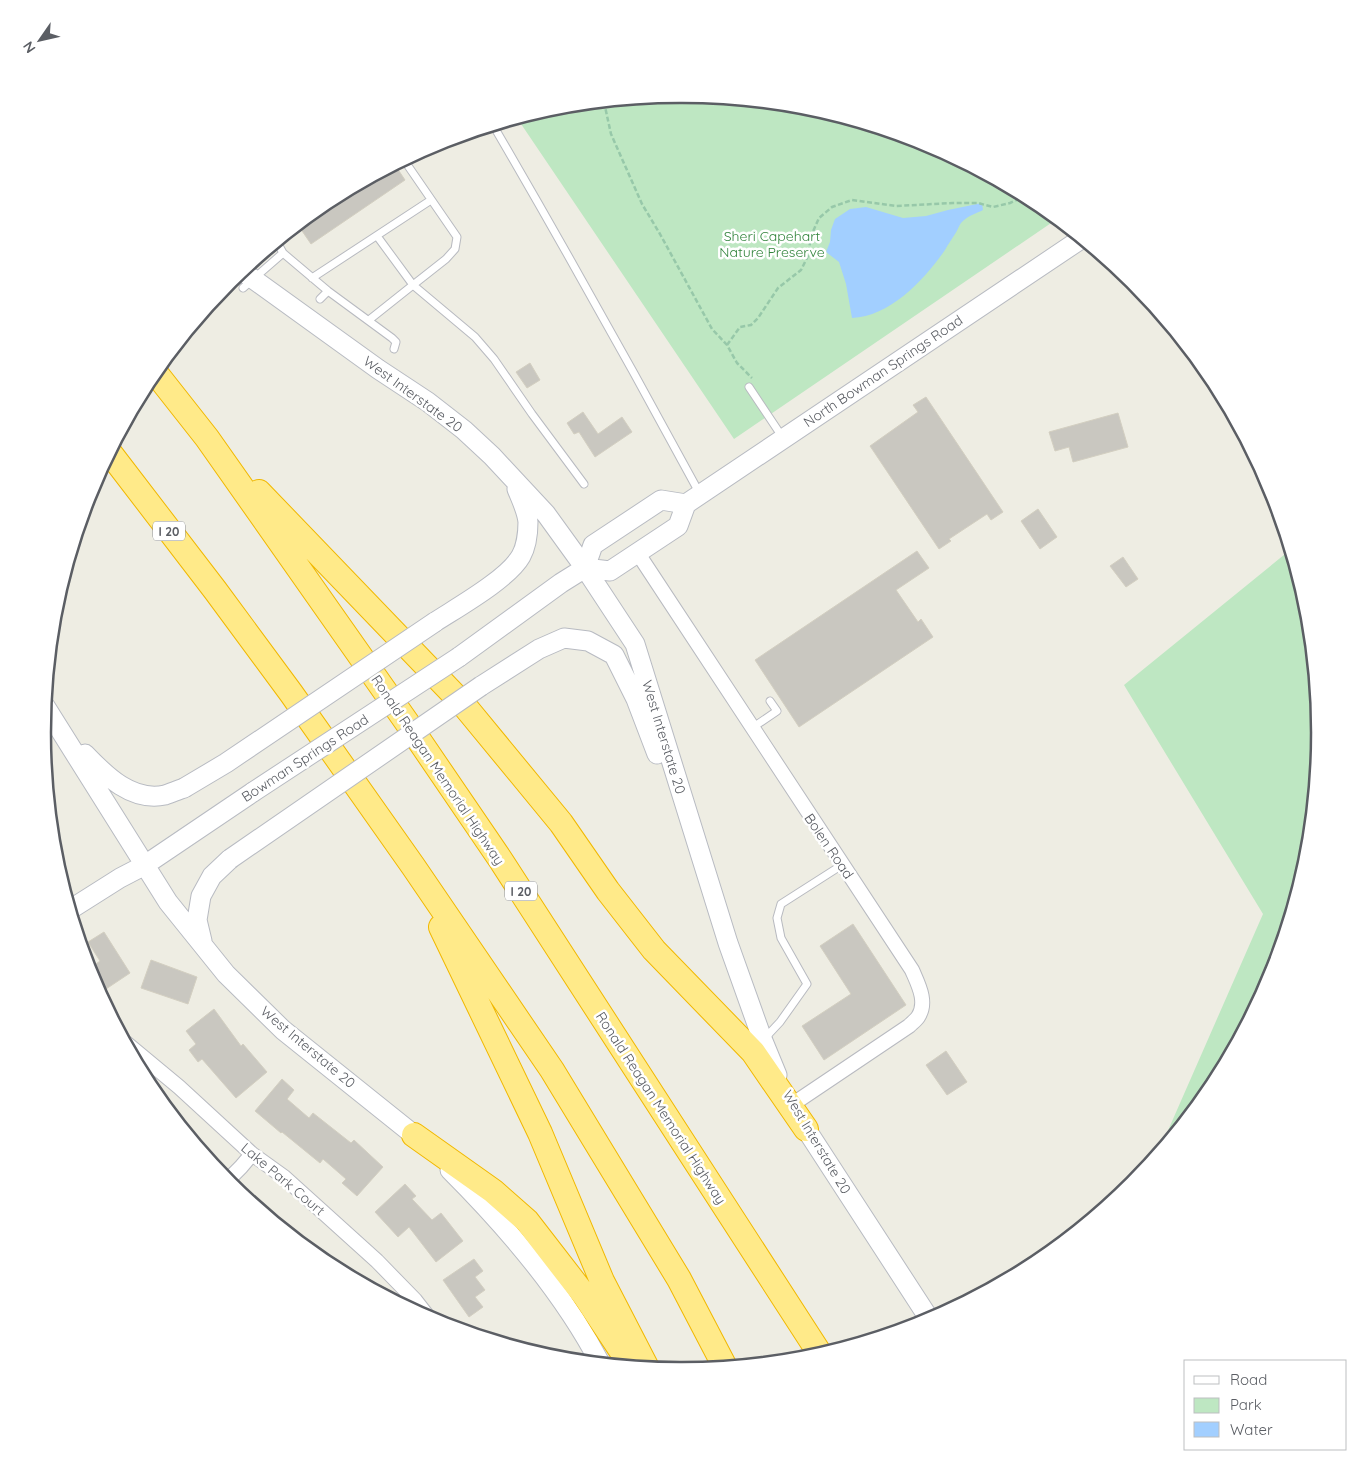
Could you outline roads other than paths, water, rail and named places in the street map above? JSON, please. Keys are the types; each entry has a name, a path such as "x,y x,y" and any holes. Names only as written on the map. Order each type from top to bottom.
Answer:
{"highway":[{"name":"Ronald Reagan Memorial Highway","path":"160,379 207,438 408,724 500,859 816,1347"},
{"path":"207,438 463,704 562,823 608,891 654,950 753,1052 806,1128"},
{"name":"I 20","path":"114,458 290,693 413,866 552,1070 679,1279 722,1361"},
{"path":"413,866 540,1133 602,1281 643,1361"},
{"path":"414,1135 493,1191 526,1221 585,1296 627,1360"}],"main road":[{"name":"North Bowman Springs Road","path":"693,499 1076,243"},
{"name":"West Interstate 20","path":"245,280 428,402 464,430 492,456 546,514 585,568 635,644 728,943 775,1070 806,1128 925,1313"},
{"path":"58,726 101,771 123,788 144,795 164,795 184,788 226,763 500,579 512,568 525,547 528,522 514,480"},
{"path":"693,499 678,526 610,571 585,568 593,545 661,500 693,499"},
{"name":"Bowman Springs Road","path":"76,906 120,878 145,865 458,657 560,583 585,568"},
{"path":"203,945 197,920 201,896 212,876 230,859 481,686 539,649 564,638 588,641 614,655 636,699 656,752 682,795"},
{"name":"West Interstate 20","path":"52,716 168,902 226,974 283,1030 414,1135 472,1193 544,1274 597,1357"}],"street":[{"name":"Bolen Road","path":"637,552 912,970 922,995 921,1010 918,1017 909,1026 793,1104"},
{"name":"Lake Park Court","path":"140,1053 252,1154 284,1177 377,1261 409,1300"},
{"path":"233,1175 252,1154"}],"lane":[{"path":"496,131 591,295 693,499"},
{"path":"369,320 446,259 455,249 457,237 408,165"},
{"path":"312,278 432,200"},
{"path":"377,236 413,285 475,337 488,352 584,484"},
{"path":"280,248 283,253 328,291 395,340 396,345 394,349"},
{"path":"245,280 283,253"},
{"path":"320,299 328,291"},
{"path":"749,387 783,438"},
{"path":"752,729 778,711 770,700"},
{"path":"763,1041 780,1022 807,984 781,938 776,918 781,904 842,865"}],"water":[{"path":"982,203 983,210 962,222 945,250 917,284 893,304 880,311 852,318 846,284 839,262 826,252 835,219 850,209 866,207 903,218 926,216"}],"park label":[{"name":"Sheri Capehart Nature Preserve","path":"772,244"}]}
